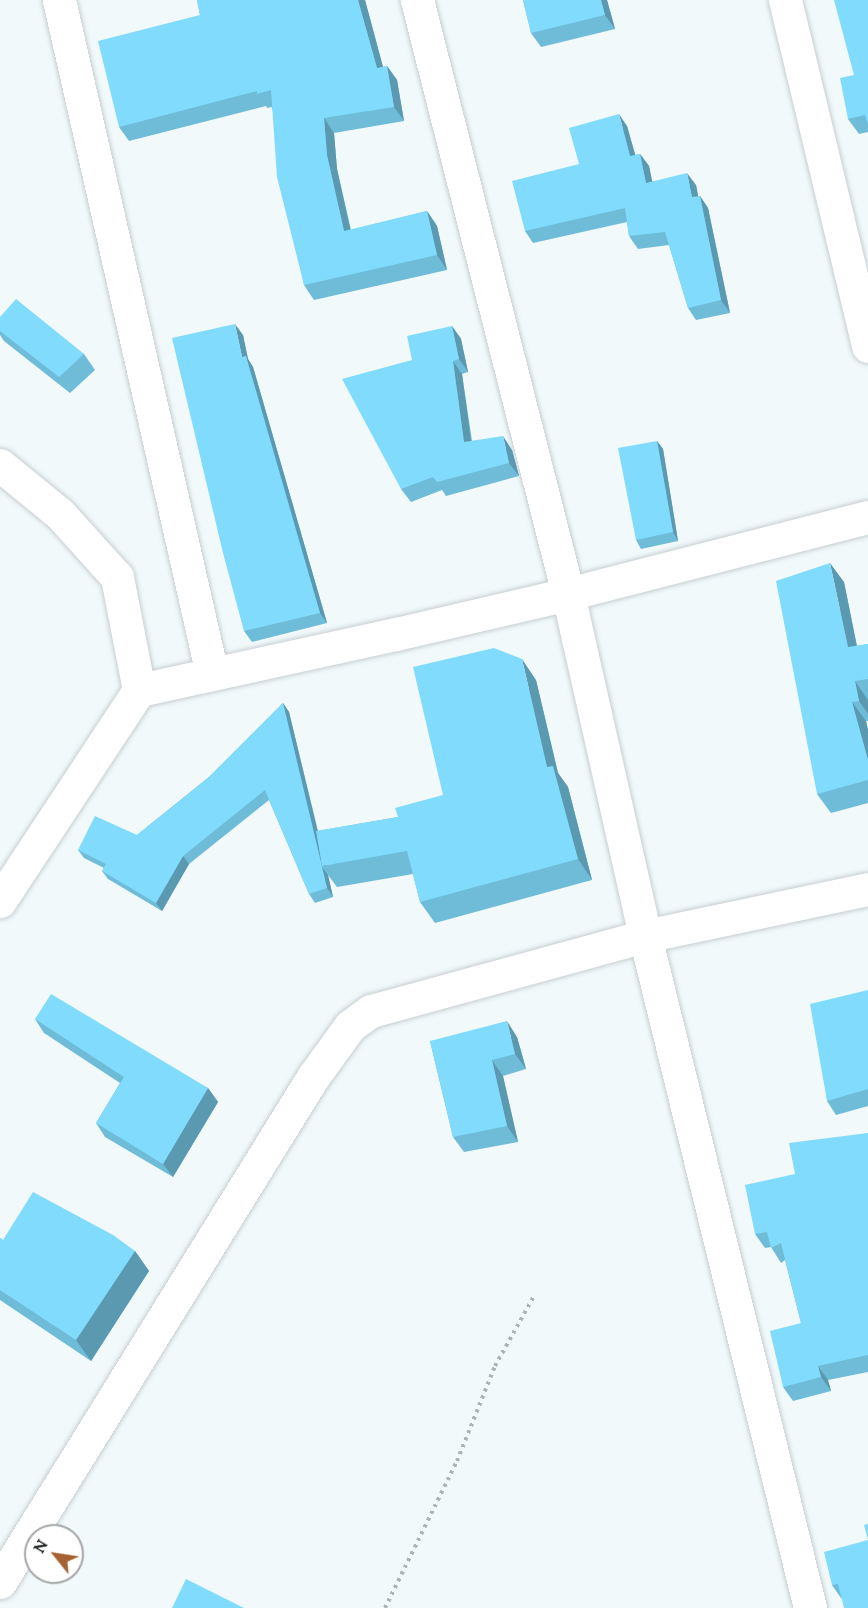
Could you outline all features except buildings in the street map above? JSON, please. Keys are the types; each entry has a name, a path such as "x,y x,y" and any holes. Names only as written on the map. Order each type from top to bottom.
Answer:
{"street":[{"path":"59,0 212,674"},
{"path":"417,0 568,594 645,936 810,1608"},
{"path":"785,0 868,346"},
{"path":"0,465 60,514 117,577 139,690"},
{"path":"0,901 139,690 568,594 868,517"},
{"path":"0,1582 313,1077 350,1026 371,1011 645,936 868,889"}],"path":[{"path":"385,1608 457,1461 495,1366 534,1296"}]}
